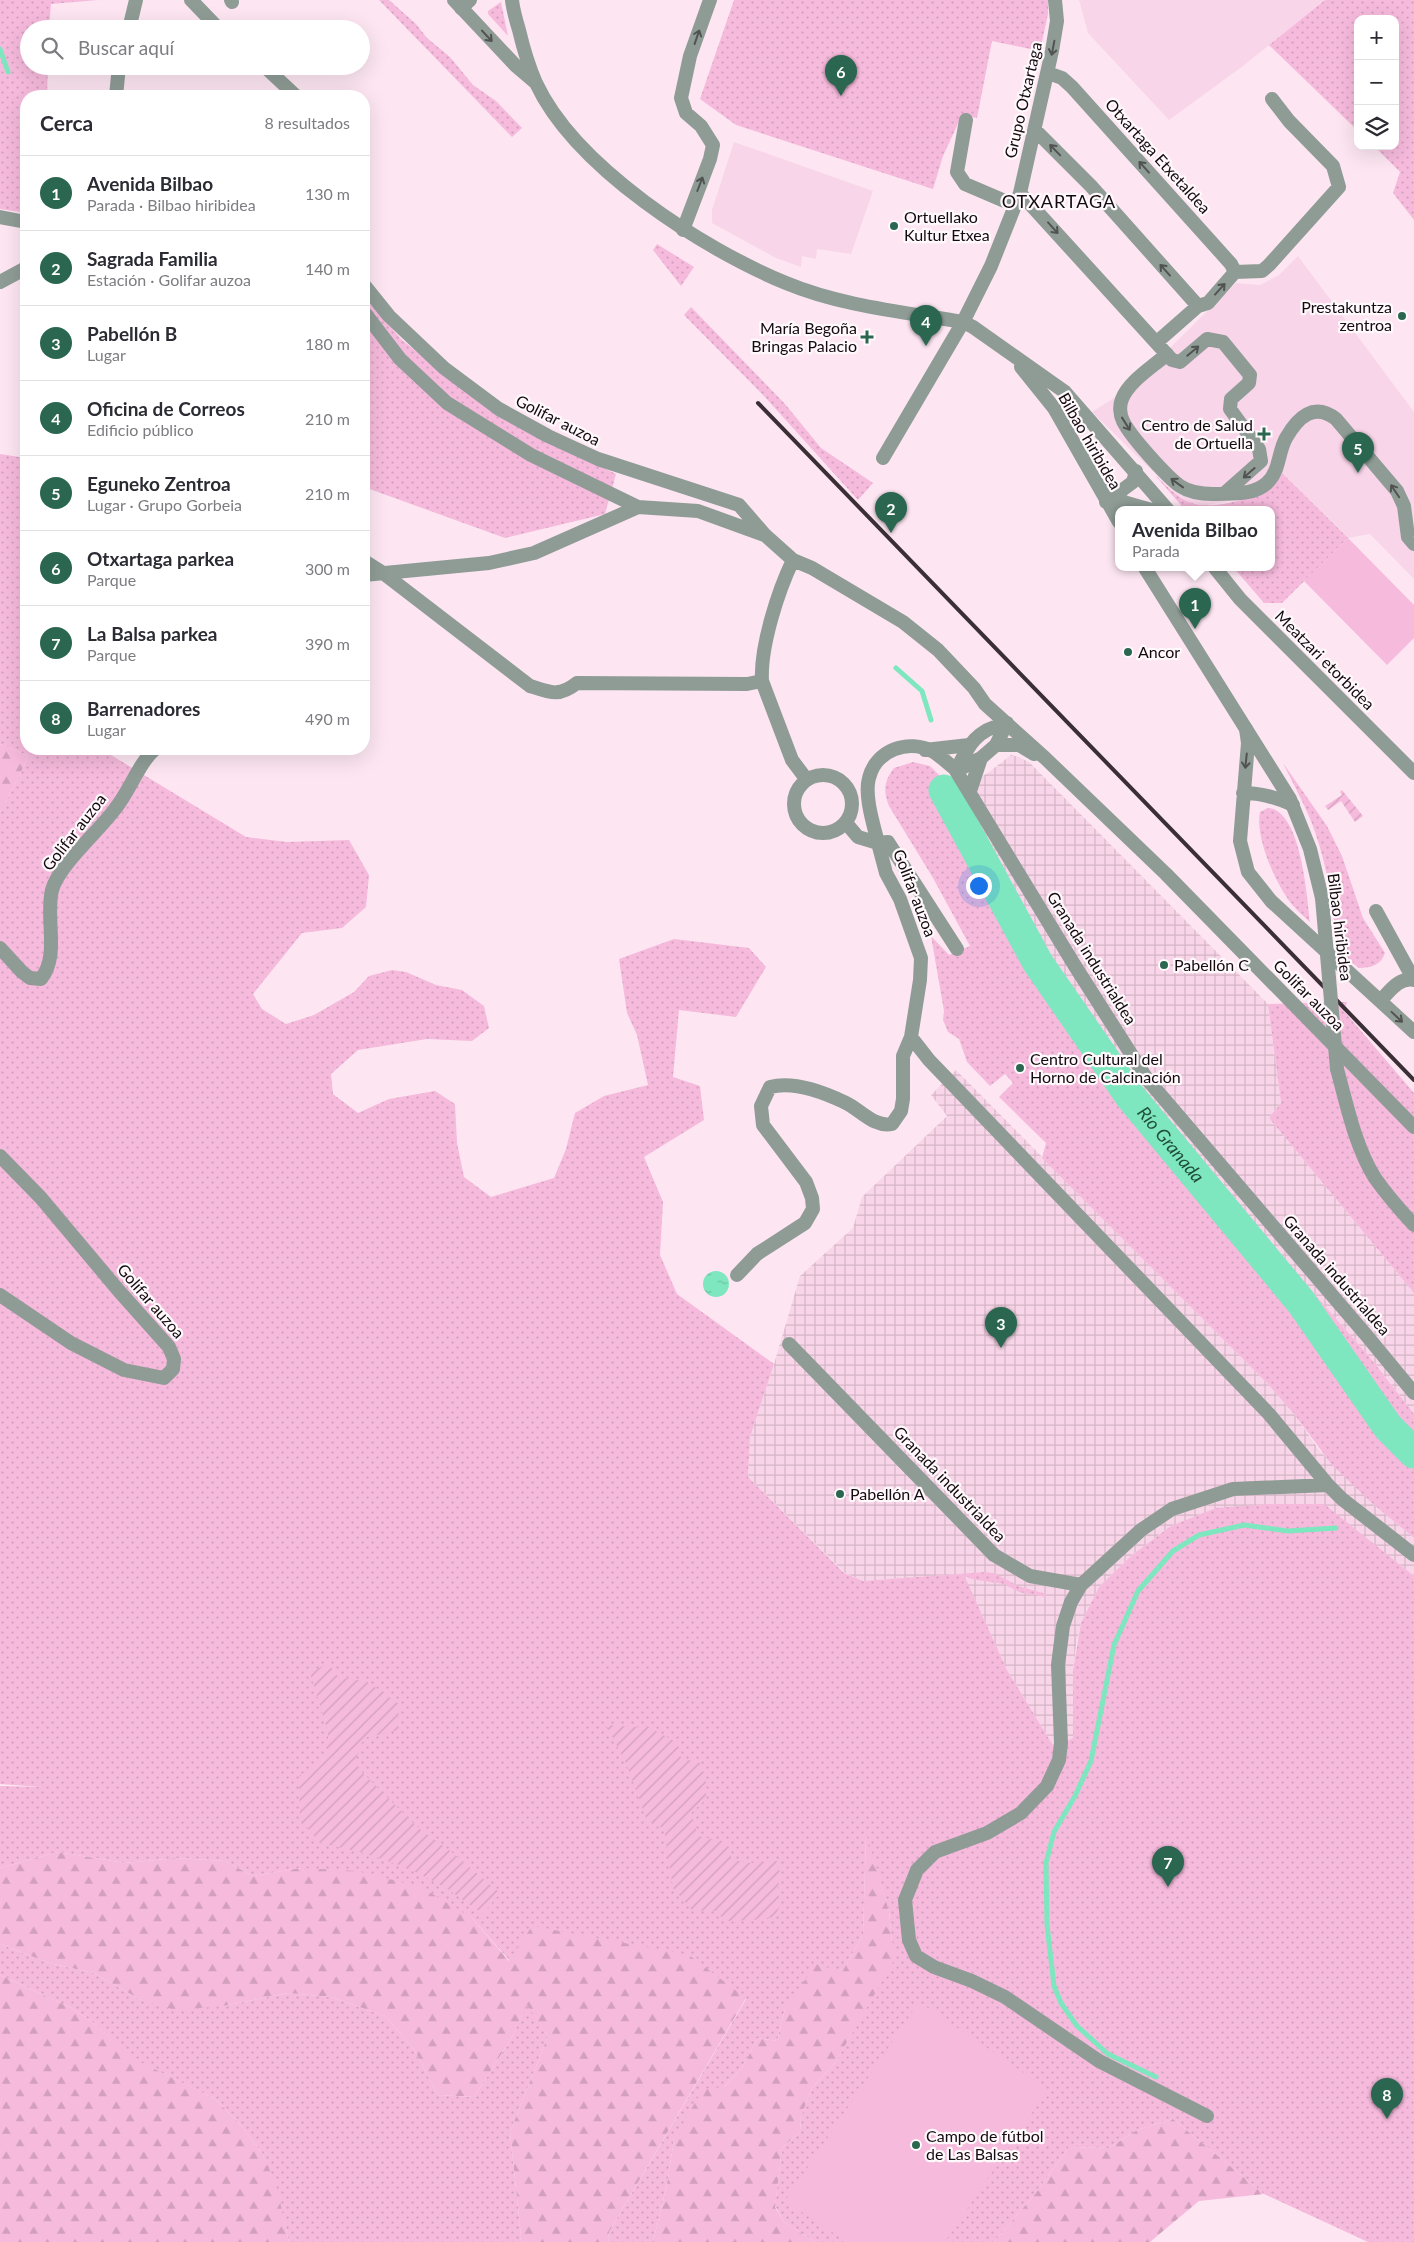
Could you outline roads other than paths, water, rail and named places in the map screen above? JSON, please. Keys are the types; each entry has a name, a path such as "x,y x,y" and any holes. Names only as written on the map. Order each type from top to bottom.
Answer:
{"street":[{"path":"131,20 136,0"},
{"path":"191,0 210,20"},
{"path":"512,0 522,42 536,83 558,118 588,152 632,192 683,230 734,259 787,284 840,300 963,322 992,339 1011,355 1065,392 1165,506"},
{"path":"683,230 710,159 713,145 701,126 686,113 681,98 690,56 710,0"},
{"name":"Grupo Otxartaga","path":"883,458 963,322 991,266 1017,199 1035,130 1056,32 1055,0"},
{"path":"461,3 516,66 536,83"},
{"name":"Otxartaga Etxetaldea","path":"1048,73 1062,78 1072,87 1231,264 1236,272"},
{"path":"117,90 119,75"},
{"path":"274,75 290,90"},
{"path":"1157,342 1198,306 1208,303 1236,272 1262,270 1269,265 1339,187 1333,166 1289,121 1272,99"},
{"path":"966,120 956,172 965,184 1017,199 1157,342 1172,360 1180,362 1207,339 1223,342 1250,375 1249,383 1231,399 1230,410 1259,449 1262,461 1226,492"},
{"path":"1035,130 1091,186 1198,306"},
{"path":"0,217 20,221"},
{"path":"0,282 20,271"},
{"name":"Golifar auzoa","path":"370,292 389,316 444,368 499,410 548,436 598,459 739,506 765,536 793,560 812,568 903,622 938,650 974,688 985,704 1166,874 1414,1128"},
{"name":"Golifar auzoa","path":"370,320 400,359 447,403 531,455 638,507 698,511 765,536"},
{"path":"1167,354 1128,389 1122,400 1120,410 1123,422 1149,455 1181,487 1203,493 1251,493 1268,483 1277,468 1286,439 1295,425 1308,414 1317,410 1327,412 1336,419 1397,491 1404,506 1411,541"},
{"name":"Bilbao hiribidea","path":"1011,355 1054,408 1072,426 1115,513"},
{"path":"1109,500 1133,482 1136,471 1149,455"},
{"path":"1109,500 1134,506"},
{"name":"Golifar auzoa","path":"370,574 490,563 534,554 638,507"},
{"path":"793,560 783,580 762,658 762,681 792,760 808,780"},
{"path":"370,565 384,573 530,686 552,693 565,692 577,684 618,682 747,684 762,681"},
{"name":"Bilbao hiribidea","path":"1147,571 1292,805 1310,849 1322,898 1337,1069 1356,1136 1374,1176 1396,1206 1414,1225"},
{"name":"Meatzari etorbidea","path":"1217,571 1240,599 1414,773"},
{"path":"980,733 985,704"},
{"path":"956,771 969,745 980,733 1007,723"},
{"path":"956,771 981,758 996,745 1007,723"},
{"path":"1246,729 1248,743 1240,841 1248,872 1271,901 1414,1032"},
{"path":"925,750 969,745"},
{"name":"Golifar auzoa","path":"996,745 1019,746 1050,763"},
{"name":"Granada industrialdea","path":"878,843 870,809 868,780 876,760 890,750 908,746 932,752 956,771 970,791 1075,966 1147,1079 1414,1393"},
{"name":"Golifar auzoa","path":"0,948 30,978 41,979 47,971 50,960 49,912 52,889 63,870 116,809 151,755"},
{"path":"970,791 981,758"},
{"path":"824,775 831,776 844,784 852,801 852,810 846,823 833,831 820,833 812,831 800,821 795,803 800,787 808,780 824,775"},
{"path":"1243,793 1258,793 1276,797 1292,805"},
{"name":"Golifar auzoa","path":"737,1275 757,1254 805,1223 813,1209 812,1198 806,1182 763,1125 761,1106 770,1087 780,1085 804,1088 845,1102 878,1124 892,1124 901,1112 903,1099 902,1056 911,1037 920,980 920,958 900,899 886,873 878,843 858,837 846,823"},
{"path":"878,843 888,842 957,949"},
{"path":"1376,911 1414,980"},
{"path":"1380,1001 1401,981 1407,979 1414,980"},
{"path":"911,1037 929,1060 1269,1414 1328,1485 1342,1499 1414,1555"},
{"name":"Golifar auzoa","path":"0,1156 41,1198 118,1291 169,1347 174,1359 173,1369 164,1378 124,1370 71,1343 0,1295"},
{"name":"Granada industrialdea","path":"789,1344 994,1555 1030,1576 1081,1585"},
{"path":"1207,2116 1099,2061 1005,1998 972,1981 934,1967 916,1956 909,1940 905,1900 917,1870 935,1852 987,1833 1021,1813 1047,1786 1059,1760 1061,1743 1058,1665 1063,1626 1071,1602 1081,1585 1141,1530 1172,1509 1233,1489 1328,1485"}],"water":[{"path":"716,1271 725,1275 729,1284 725,1293 716,1297 707,1293 703,1284 707,1275"}],"waterway":[{"path":"0,49 8,72"},
{"path":"896,668 922,691 931,720"},
{"name":"Río Granada","path":"944,790 1038,963 1130,1096 1301,1302 1388,1427 1414,1453"},
{"path":"1156,2077 1108,2054 1077,2026 1061,2003 1054,1986 1047,1925 1046,1863 1054,1832 1075,1796 1091,1761 1114,1645 1138,1591 1173,1551 1199,1535 1244,1525 1288,1531 1336,1528"}],"railway":[{"path":"758,403 1414,1080"}],"place":[{"name":"Otxartaga parkea","path":"841,96"},
{"name":"Ortuellako Kultur Etxea","path":"894,226"},
{"name":"Prestakuntza zentroa","path":"1402,316"},
{"name":"María Begoña Bringas Palacio","path":"867,337"},
{"name":"Oficina de Correos","path":"926,346"},
{"name":"Centro de Salud de Ortuella","path":"1264,434"},
{"name":"Eguneko Zentroa","path":"1358,473"},
{"name":"Sagrada Familia","path":"891,533"},
{"name":"Avenida Bilbao","path":"1195,629"},
{"name":"Ancor","path":"1128,652"},
{"name":"Pabellón C","path":"1164,965"},
{"name":"Centro Cultural del Horno de Calcinación","path":"1020,1068"},
{"name":"Pabellón B","path":"1001,1348"},
{"name":"Pabellón A","path":"840,1494"},
{"name":"La Balsa parkea","path":"1168,1887"},
{"name":"Barrenadores","path":"1387,2119"},
{"name":"Campo de fútbol de Las Balsas","path":"916,2145"}],"district":[{"name":"OTXARTAGA","path":"1059,202"}]}
